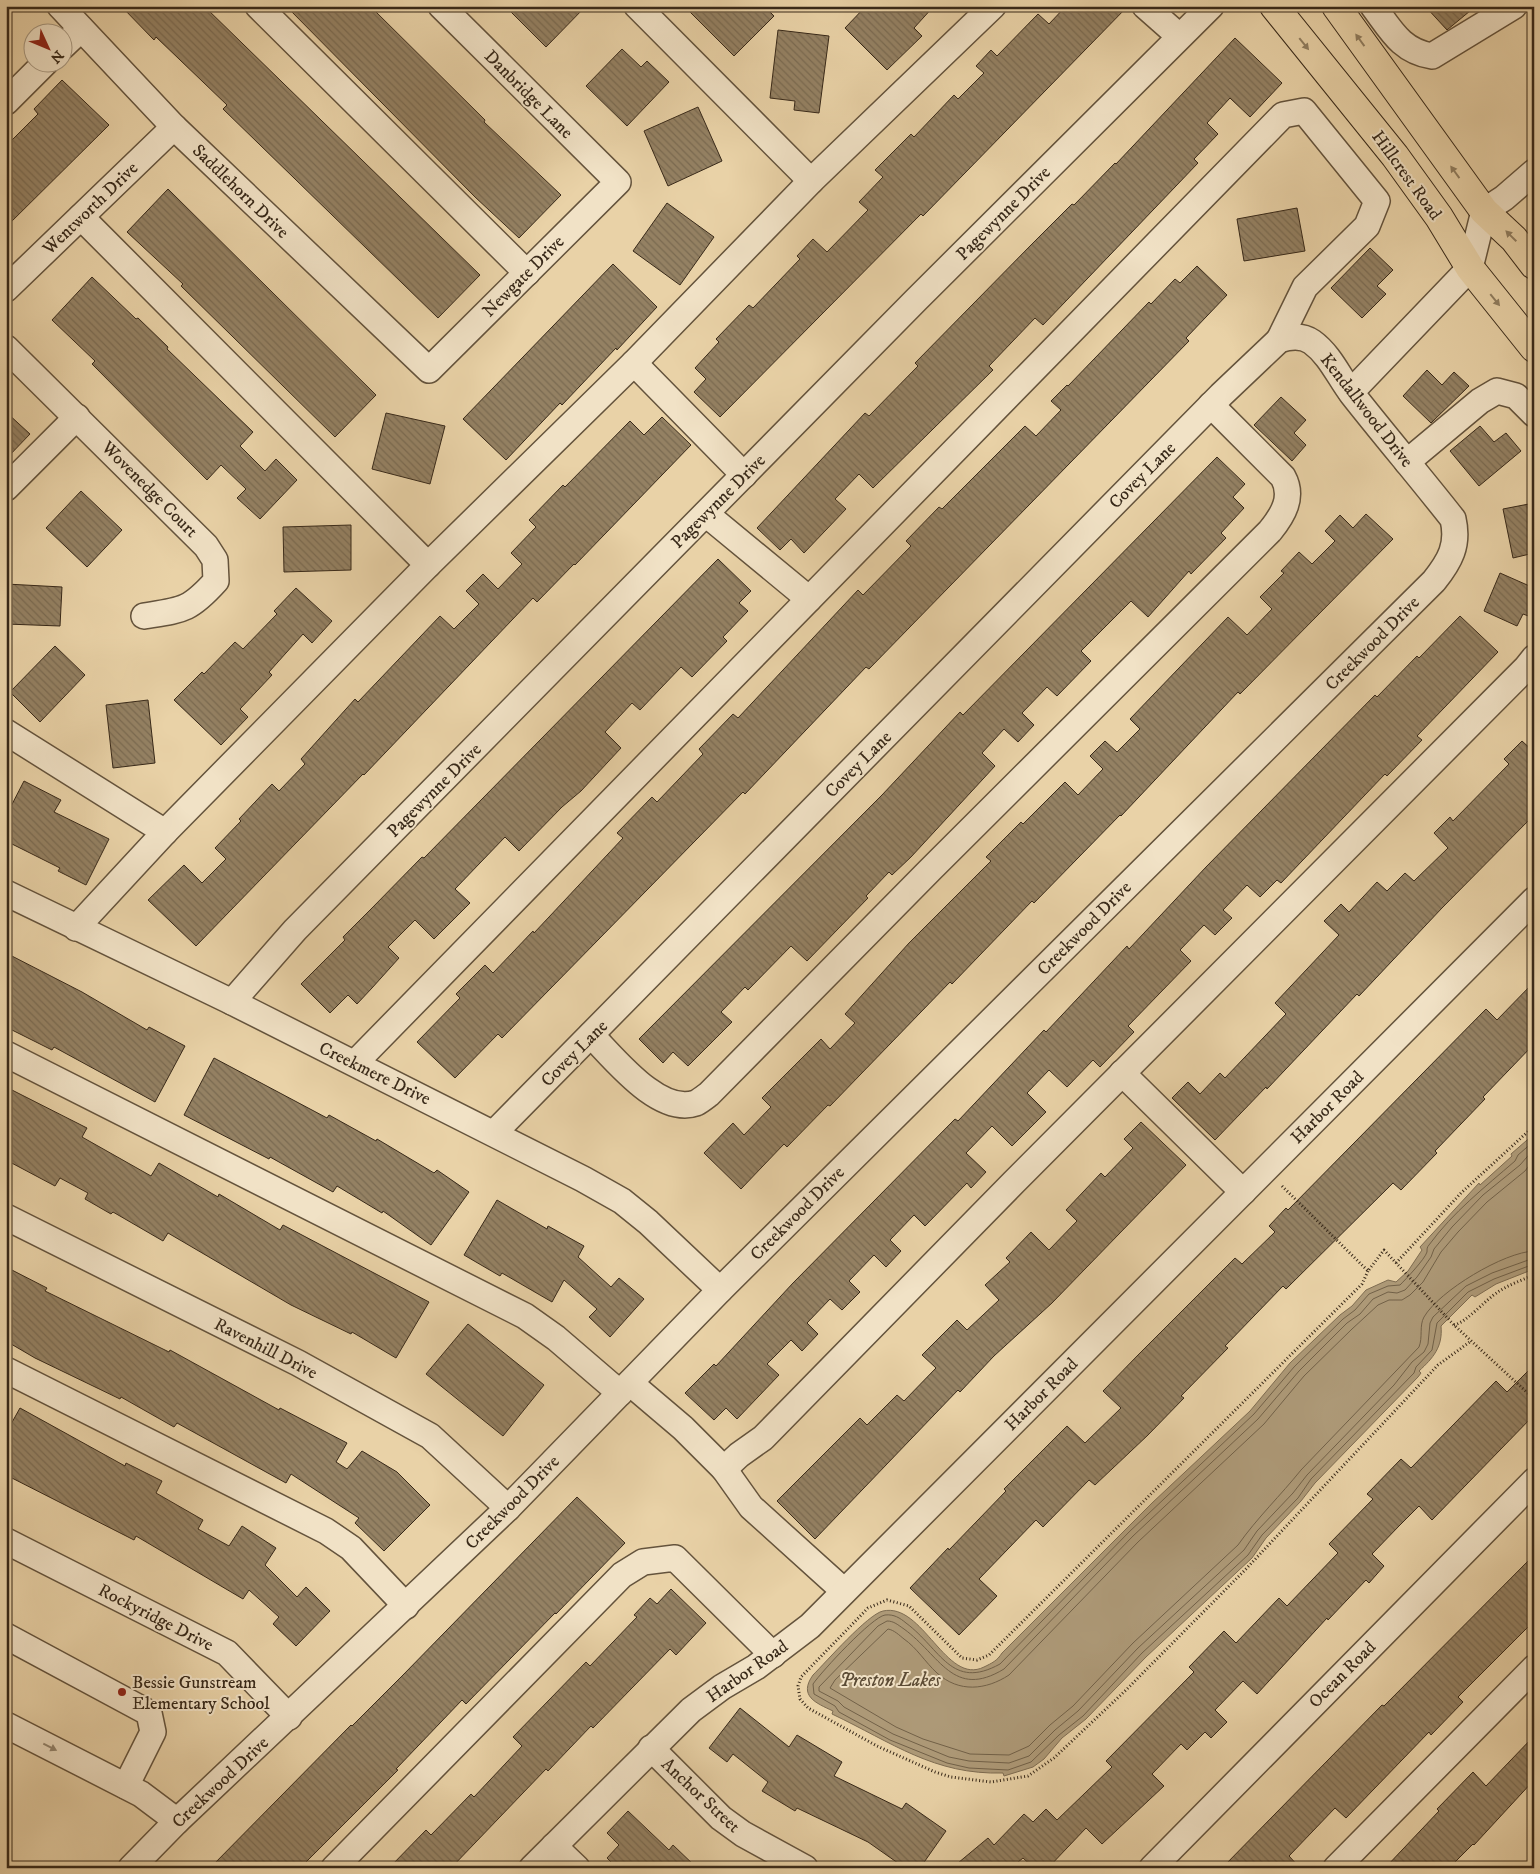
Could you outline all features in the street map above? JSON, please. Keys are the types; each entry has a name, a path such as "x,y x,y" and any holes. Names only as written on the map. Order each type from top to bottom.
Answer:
{"main road":[{"name":"Hillcrest Road","path":"1274,6 1395,156 1439,217 1470,268 1534,348"},
{"path":"1336,6 1494,205 1514,239 1534,265"}],"street":[{"name":"Saddlehorn Drive","path":"60,6 174,127 429,370"},
{"path":"258,6 527,273"},
{"name":"Danbridge Lane","path":"441,6 618,182"},
{"path":"637,6 811,181"},
{"path":"76,928 166,832 428,564 634,363 811,181 993,6"},
{"path":"1145,6 1179,36"},
{"name":"Pagewynne Drive","path":"232,1002 295,930 1179,36 1211,6"},
{"path":"1373,6 1402,44 1419,54 1432,56 1514,6"},
{"path":"72,37 81,28"},
{"path":"6,102 36,72"},
{"path":"355,1063 1284,114 1304,111 1376,201 1367,226 1305,287 1280,340 1216,400 1283,477 1288,486 1289,496 1284,509 1270,531 930,870 709,1094 695,1103 680,1103 656,1097 591,1035"},
{"name":"Wentworth Drive","path":"6,289 174,127"},
{"path":"1351,392 1470,268 1494,205 1534,172"},
{"name":"Newgate Drive","path":"429,370 618,182"},
{"path":"81,217 428,564"},
{"name":"Kendallwood Drive","path":"1280,340 1289,337 1300,337 1311,341 1322,350 1351,392 1453,519 1456,532 1453,551"},
{"name":"Wovenedge Court","path":"6,348 78,417 206,546 215,560 216,581 202,596 184,609 144,616"},
{"path":"634,363 744,475"},
{"path":"1407,462 1480,401 1497,391 1516,396 1534,414"},
{"name":"Covey Lane","path":"494,1133 1216,400"},
{"path":"6,488 78,417"},
{"path":"706,514 809,599"},
{"name":"Creekwood Drive","path":"131,1868 177,1821 508,1508 720,1290 1434,581 1449,562 1453,551"},
{"path":"724,1469 739,1454 763,1438 1534,658"},
{"path":"6,732 166,832"},
{"name":"Creekmere Drive","path":"6,893 355,1063 494,1133 622,1201 648,1222 720,1290"},
{"name":"Harbor Road","path":"532,1868 691,1710 722,1686 773,1655 810,1626 1534,900"},
{"path":"6,1054 525,1316 683,1428 724,1469 751,1507 844,1591"},
{"path":"1122,1073 1243,1192"},
{"name":"Ravenhill Drive","path":"6,1217 298,1363 430,1436 508,1508"},
{"path":"6,1370 326,1531 350,1548 406,1606"},
{"name":"Ocean Road","path":"1152,1868 1534,1481"},
{"name":"Rockyridge Drive","path":"6,1541 227,1652 289,1717"},
{"path":"334,1868 622,1575 643,1562 675,1558 773,1655"},
{"path":"6,1636 149,1713 153,1732 126,1786"},
{"path":"1336,1868 1534,1668"},
{"path":"6,1725 141,1794 177,1821"},
{"name":"Anchor Street","path":"652,1748 721,1818 743,1834 805,1868"},
{"path":"554,1846 577,1868"}],"path":[{"path":"1396,1263 1461,1193 1534,1126"},
{"path":"1265,1170 1368,1271"},
{"path":"1471,1341 1438,1365 1245,1570 1126,1690 1054,1758 1028,1776 991,1782 951,1778 877,1746 808,1708 800,1699 798,1686 801,1677 868,1608 887,1600 909,1606 962,1658 977,1660 990,1655 1362,1284 1368,1271 1384,1250 1450,1321 1534,1399"},
{"path":"1454,1324 1461,1323 1478,1306 1498,1291 1534,1275"}],"water":[{"name":"Preston Lakes","path":"1534,1134 1534,1269 1496,1284 1475,1297 1472,1295 1441,1326 1439,1346 1433,1357 1419,1371 1421,1373 1418,1377 1315,1483 1301,1501 1266,1538 1252,1558 1146,1657 1086,1719 1062,1738 1044,1759 1033,1767 1004,1776 1003,1773 956,1769 935,1763 895,1746 832,1714 833,1711 811,1698 807,1688 813,1675 858,1629 876,1614 883,1611 897,1612 910,1619 958,1665 970,1670 984,1667 996,1660 1152,1503 1250,1411 1290,1363 1352,1306 1366,1290 1388,1280 1396,1282 1408,1271 1422,1250 1420,1247 1479,1183 1480,1185"}],"building":[{"path":"121,6 204,6 480,275 438,318 223,109 227,105 156,37 154,40"},
{"path":"286,6 370,6 485,120 484,122 561,195 519,238 475,197"},
{"path":"505,6 586,6 546,47"},
{"path":"684,6 764,6 774,16 734,56"},
{"path":"866,6 934,6 914,28 922,36 887,70 845,28"},
{"path":"1066,6 1128,6 923,216 921,214 720,417 694,392 706,379 695,368 719,342 716,339 749,305 753,308 800,259 797,256 813,239 827,252 868,210 859,202 883,177 875,170 911,134 914,137 954,95 958,99 984,73 976,66 991,50 997,56 1038,14 1049,24"},
{"path":"1425,6 1476,6 1447,30"},
{"path":"778,30 829,36 819,113 794,110 795,101 770,98"},
{"path":"1235,38 1282,83 1250,117 1230,98 1207,123 1218,134 1194,159 1198,163 1043,325 1035,318 989,366 993,370 873,488 859,474 835,499 846,509 804,553 791,539 780,550 757,528 865,413 869,416 918,366 915,363 1072,204 1074,205 1116,164"},
{"path":"622,49 641,67 647,61 669,82 627,126 586,86"},
{"path":"62,80 109,125 6,227 6,146 38,114 34,109"},
{"path":"698,107 722,161 668,186 644,131"},
{"path":"168,189 376,395 335,437 181,286 183,284 127,232"},
{"path":"667,203 714,237 680,285 633,251"},
{"path":"1297,208 1305,251 1244,261 1237,219"},
{"path":"1370,248 1393,270 1377,286 1386,294 1362,318 1331,288"},
{"path":"613,264 657,307 617,350 616,348 562,405 560,403 506,460 463,419"},
{"path":"1197,266 1227,295 1186,338 1189,341 869,669 866,667 745,794 743,792 502,1038 498,1034 455,1078 417,1042 460,998 456,994 485,965 493,973 533,931 534,933 623,838 617,833 652,797 657,802 703,754 699,749 733,714 738,718 858,590 863,595 911,546 906,541 939,507 942,509 1025,426 1036,436 1061,410 1051,401 1068,386 1149,302 1151,304 1175,279 1180,283"},
{"path":"92,277 136,319 138,318 168,347 167,349 253,432 240,446 265,471 276,459 297,480 260,519 237,498 246,489 221,465 207,480 92,364 95,361 52,320"},
{"path":"1427,370 1442,385 1454,372 1469,386 1431,423 1403,396"},
{"path":"1281,397 1306,420 1294,433 1306,445 1292,461 1254,425"},
{"path":"6,412 30,434 6,459"},
{"path":"386,413 445,426 430,484 372,469"},
{"path":"662,417 691,445 537,602 533,598 364,775 196,946 148,900 184,865 202,883 226,859 215,848 241,821 239,819 272,784 279,791 305,764 301,759 355,699 358,702 440,616 454,629 479,604 466,591 483,574 498,589 522,564 511,553 536,527 529,520 563,485 565,487 630,421 644,435"},
{"path":"1480,426 1494,442 1506,433 1521,451 1479,486 1450,451"},
{"path":"1217,457 1245,484 1233,497 1244,508 1221,533 1226,538 1191,574 1189,571 1148,617 1131,601 1081,651 1091,661 1057,696 1047,687 1022,713 1034,725 1018,742 1004,729 982,753 995,766 911,857 892,875 889,872 866,896 868,898 807,961 791,946 748,990 745,987 721,1012 732,1022 688,1066 673,1052 663,1063 639,1039 882,795 960,712 963,715"},
{"path":"81,491 122,530 87,567 46,528"},
{"path":"1534,503 1534,553 1513,558 1503,509"},
{"path":"1366,514 1393,539 1240,694 1238,692 1121,816 1034,903 1032,901 952,984 950,982 830,1106 828,1105 787,1147 784,1144 741,1189 704,1153 733,1123 744,1135 771,1107 762,1098 821,1039 830,1049 855,1023 845,1014 909,943 991,861 986,857 1021,822 1023,824 1065,782 1078,795 1103,769 1090,756 1105,741 1117,752 1140,729 1130,719 1228,617 1247,635 1272,609 1260,597 1284,573 1281,571 1299,552 1312,564 1335,541 1325,531 1340,515 1353,528"},
{"path":"351,525 351,570 284,572 283,527"},
{"path":"718,559 751,591 739,603 748,611 723,637 727,641 692,677 681,667 640,710 632,703 605,732 621,748 581,791 562,807 519,851 505,837 455,889 470,903 434,939 415,920 388,947 399,958 372,988 357,1004 348,995 330,1013 301,984 345,940 343,937 422,857 424,858"},
{"path":"1500,573 1534,588 1534,618 1523,614 1517,626 1484,611"},
{"path":"6,584 62,587 60,626 6,624"},
{"path":"296,588 332,621 312,643 303,634 269,672 272,675 240,709 248,717 221,745 174,700 202,672 204,674 235,642 243,649 277,614 274,611"},
{"path":"1460,616 1498,652 1417,736 1422,740 1387,776 1385,774 1281,883 1277,880 1260,897 1247,885 1223,910 1232,918 1215,935 1204,925 1180,950 1191,961 1128,1026 1134,1032 1100,1067 1093,1060 1067,1087 1049,1070 1027,1093 1046,1112 1012,1146 992,1126 966,1153 986,1172 971,1188 967,1183 925,1226 914,1215 890,1240 901,1251 886,1267 874,1255 849,1281 860,1292 842,1310 830,1299 807,1323 818,1334 802,1351 791,1340 767,1364 779,1375 737,1419 726,1408 714,1420 685,1393 714,1364 716,1366 793,1283 955,1119 958,1121 1127,946 1129,949 1206,867 1375,695 1377,697 1417,656 1419,658"},
{"path":"55,646 85,675 40,722 10,692"},
{"path":"148,700 155,763 113,768 106,705"},
{"path":"1522,741 1534,752 1534,815 1359,996 1357,994 1267,1089 1266,1087 1215,1140 1172,1098 1188,1082 1200,1094 1220,1073 1225,1078 1286,1014 1275,1003 1339,935 1324,921 1341,904 1349,912 1377,882 1387,891 1405,873 1414,881 1448,848 1434,833 1450,817 1453,821 1509,764 1504,759"},
{"path":"24,781 61,800 54,812 109,839 86,885 58,871 60,868 6,841 6,816"},
{"path":"6,953 82,992 147,1030 149,1027 185,1046 155,1102 54,1047 52,1050 6,1027"},
{"path":"1534,982 1534,1044 1483,1097 1485,1099 1401,1190 1393,1183 1286,1289 1283,1286 1225,1346 1228,1348 1181,1396 1184,1398 1148,1435 1095,1485 1089,1480 1043,1527 1036,1520 979,1579 997,1596 959,1635 910,1588 948,1548 949,1550 1006,1491 1004,1489 1067,1426 1085,1443 1121,1408 1103,1391 1138,1355 1235,1258 1242,1264 1275,1232 1269,1226 1286,1208 1288,1210 1486,1009 1497,1020"},
{"path":"214,1058 327,1118 329,1115 376,1141 377,1139 434,1173 437,1170 469,1192 431,1245 383,1211 382,1213 337,1186 333,1192 270,1157 269,1159 184,1115"},
{"path":"6,1087 87,1128 82,1137 151,1176 159,1163 218,1197 219,1194 280,1230 283,1225 429,1302 396,1358 352,1332 351,1334 291,1305 168,1233 163,1241 113,1212 111,1214 85,1199 88,1193 60,1178 55,1186 6,1160"},
{"path":"1141,1122 1186,1165 1052,1303 994,1356 960,1392 958,1390 815,1539 777,1501 860,1418 867,1425 897,1395 904,1401 936,1368 922,1355 957,1320 967,1330 999,1300 985,1285 1010,1262 1006,1258 1031,1232 1049,1250 1077,1221 1066,1210 1101,1173 1105,1177 1133,1148 1124,1139"},
{"path":"497,1200 547,1229 548,1226 584,1246 578,1257 611,1287 619,1278 644,1299 610,1337 589,1317 597,1309 564,1280 552,1302 502,1273 500,1276 464,1255"},
{"path":"6,1267 47,1288 45,1291 169,1352 170,1350 279,1410 280,1408 347,1443 336,1462 347,1469 362,1451 397,1472 430,1505 384,1551 355,1523 359,1518 291,1474 286,1483 177,1423 174,1427 121,1397 120,1399 35,1358 6,1341"},
{"path":"468,1324 544,1385 503,1436 426,1374"},
{"path":"1534,1365 1534,1415 1432,1520 1419,1506 1372,1554 1384,1566 1369,1583 1366,1580 1328,1620 1327,1618 1257,1694 1243,1681 1215,1710 1227,1722 1211,1738 1205,1732 1187,1750 1181,1744 1152,1774 1164,1786 1102,1844 1086,1828 1048,1868 1034,1868 1023,1858 1011,1868 952,1868 988,1838 994,1845 1024,1814 1033,1822 1046,1809 1057,1820 1112,1767 1106,1761 1194,1672 1189,1667 1224,1631 1236,1643 1279,1598 1287,1606 1338,1553 1329,1544 1373,1499 1367,1494 1401,1459 1411,1468 1496,1381 1507,1392"},
{"path":"20,1408 125,1466 126,1463 162,1481 156,1493 203,1520 198,1529 229,1546 242,1526 276,1548 265,1565 297,1597 306,1587 330,1611 296,1646 273,1624 279,1617 249,1590 243,1599 136,1536 134,1540 6,1475 6,1433"},
{"path":"577,1497 625,1543 556,1614 466,1704 462,1700 396,1769 398,1770 300,1868 210,1868 403,1675"},
{"path":"1534,1555 1534,1621 1458,1697 1463,1702 1431,1735 1429,1732 1346,1818 1335,1808 1289,1856 1300,1868 1222,1868 1382,1705 1384,1706"},
{"path":"671,1589 706,1623 676,1655 670,1649 593,1728 591,1726 548,1771 546,1769 451,1868 389,1868 426,1830 431,1835 471,1794 474,1797 522,1746 513,1737 586,1662 590,1666 637,1617 634,1615 650,1598 657,1604"},
{"path":"740,1708 789,1747 797,1735 842,1762 834,1776 902,1809 906,1803 946,1831 920,1868 905,1868 868,1842 797,1808 795,1811 762,1791 768,1782 733,1754 727,1762 709,1748"},
{"path":"1534,1736 1534,1780 1474,1845 1449,1868 1385,1868 1439,1811 1437,1809 1473,1772 1486,1786"},
{"path":"628,1811 669,1850 673,1845 697,1868 617,1868 607,1858 619,1845 607,1833"}],"place":[{"name":"Bessie Gunstream Elementary School","path":"122,1692"}]}
